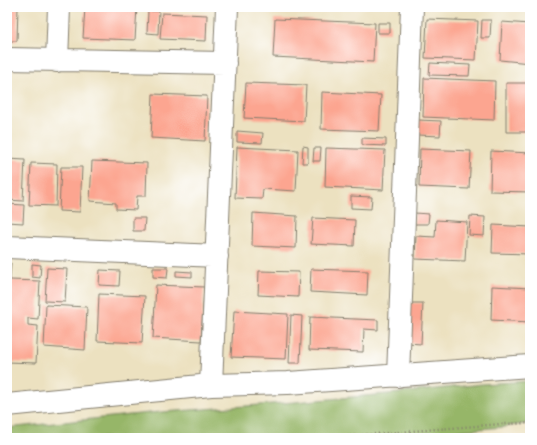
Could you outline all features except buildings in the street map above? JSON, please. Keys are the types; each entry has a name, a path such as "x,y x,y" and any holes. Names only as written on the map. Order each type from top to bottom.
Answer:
{"street":[{"path":"57,61 59,7"},
{"path":"212,385 227,7"},
{"path":"398,376 412,7"},
{"path":"7,59 225,63"},
{"path":"7,247 217,256"},
{"path":"7,405 212,385 288,383 530,366"}],"path":[{"path":"322,438 530,423"}],"green space":[{"path":"530,381 530,423 503,427 369,438 7,438 7,428 149,413 260,405 482,384"}]}
